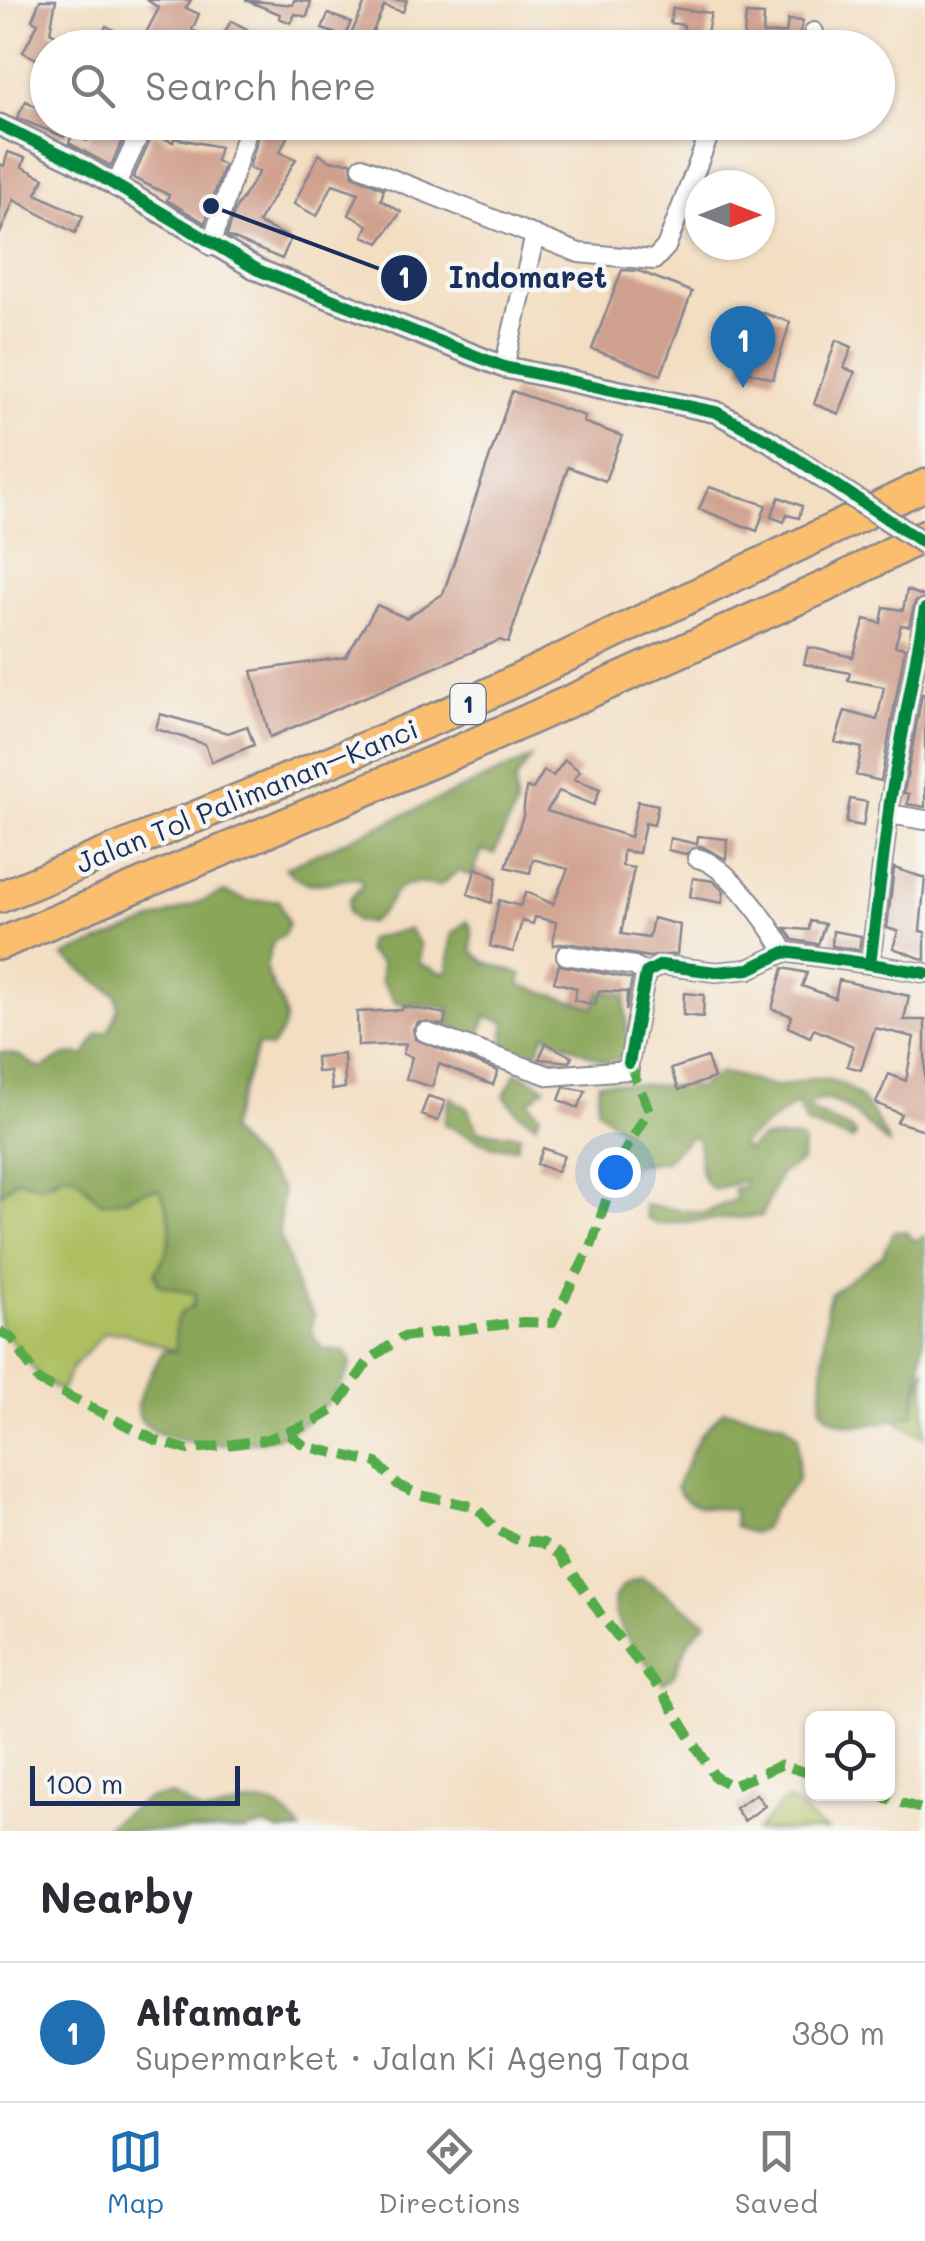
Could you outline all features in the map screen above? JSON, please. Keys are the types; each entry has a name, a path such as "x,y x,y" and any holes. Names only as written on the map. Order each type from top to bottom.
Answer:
{"highway":[{"name":"Jalan Tol Palimanan–Kanci","path":"0,897 444,715 925,486"},
{"name":"Jalan Tol Palimanan–Kanci","path":"0,944 463,749 834,582 925,535"}],"street":[{"path":"0,125 30,139"},
{"path":"31,140 73,160 258,270 504,367 702,408 770,441 925,544"},
{"path":"115,187 137,140"},
{"path":"212,246 244,140"},
{"path":"362,167 579,253 658,259 707,140"},
{"path":"504,367 535,235"},
{"path":"870,964 889,814 925,609"},
{"path":"889,814 925,820"},
{"path":"697,858 722,870 770,926 786,952"},
{"path":"646,973 661,965 698,972 749,969 786,952 925,973"},
{"path":"566,955 634,966 646,973"},
{"path":"426,1032 550,1076 631,1061 646,973"}],"green space":[{"path":"531,758 515,781 516,806 494,854 482,850 472,876 458,871 439,886 401,887 369,923 356,921 348,912 349,900 362,886 361,879 314,884 295,877 285,868"},
{"path":"224,892 249,901 279,900 288,923 284,935 273,942 266,966 285,1014 284,1024 270,1048 258,1045 228,1130 282,1189 279,1232 299,1294 314,1315 312,1333 323,1349 346,1352 351,1364 333,1396 294,1429 269,1439 224,1444 176,1439 156,1432 142,1421 137,1406 163,1351 176,1351 177,1319 193,1306 196,1294 159,1285 155,1273 171,1233 160,1190 101,1202 75,1175 62,1174 42,1186 17,1179 0,1194 0,1052 20,1056 41,1069 66,1055 85,1056 97,1034 109,1031 118,1007 116,995 63,956"},
{"path":"467,921 472,929 472,951 485,962 522,974 520,985 595,1008 600,991 625,995 628,1056 605,1062 545,1034 529,1069 501,1056 506,1022 486,1016 478,1045 448,1031 449,1008 397,1004 381,981 381,963 366,951 368,939 409,929 420,944 420,964 443,973 448,971 451,935"},
{"path":"517,1072 546,1087 529,1102 540,1115 536,1124 517,1112 504,1095"},
{"path":"721,1073 774,1086 812,1079 840,1083 861,1098 890,1145 838,1103 816,1101 807,1108 851,1130 856,1135 853,1140 806,1124 797,1103 744,1141 742,1147 748,1150 762,1138 799,1138 803,1143 802,1161 779,1175 762,1216 656,1224 646,1217 644,1205 704,1213 736,1199 733,1189 744,1186 744,1180 715,1190 709,1186 702,1174 697,1139 691,1136 665,1161 634,1165 622,1180 604,1183 602,1171 621,1129 597,1109 599,1082 697,1088"},
{"path":"450,1097 468,1109 478,1131 520,1135 517,1147 493,1147 444,1124"},
{"path":"62,1174 75,1174 91,1194 126,1200 148,1188 160,1189 171,1233 155,1274 160,1285 196,1294 176,1351 124,1333 105,1332 71,1369 61,1392 41,1378 0,1327 0,1194 17,1179 53,1183"},
{"path":"894,1231 906,1232 915,1241 925,1236 922,1351 913,1415 863,1425 839,1422 821,1407 827,1305 831,1293 883,1255"},
{"path":"925,1367 925,1437 893,1419 913,1414"},
{"path":"724,1410 784,1423 798,1436 798,1480 772,1510 764,1528 752,1533 735,1527 734,1509 693,1504 676,1487 699,1437"},
{"path":"642,1577 706,1622 689,1641 673,1677 663,1684 621,1628 615,1612 615,1598 623,1586"},
{"path":"172,1795 203,1814 267,1804 290,1817 301,1831 278,1831 265,1825 244,1831 99,1831 146,1799"},
{"path":"785,1800 797,1806 829,1831 756,1831"}],"building":[{"path":"40,0 56,0 50,30 34,30 38,23 32,20"},
{"path":"147,0 191,0 186,8 199,14 192,30 147,30 159,8"},
{"path":"245,0 293,5 294,0 311,2 307,17 295,14 291,23 279,18 280,14"},
{"path":"366,0 407,0 403,12 384,6 373,30 353,30"},
{"path":"673,8 711,13 708,30 684,30 684,25 670,23"},
{"path":"328,14 351,22 348,30 322,29"},
{"path":"746,14 764,15 763,30 744,30"},
{"path":"788,20 803,21 800,30 786,30"},
{"path":"231,21 247,30 226,30"},
{"path":"26,101 30,103 30,123 17,118"},
{"path":"123,140 111,166 69,143"},
{"path":"150,140 184,140 220,147 216,161 224,165 205,223 167,200 169,195 133,178"},
{"path":"257,140 286,140 280,152 296,159 258,223 291,238 282,259 227,236 235,210 259,172 249,168"},
{"path":"8,152 25,158 22,167 44,178 36,194 83,216 75,233 14,200 0,234 0,164 4,166"},
{"path":"319,154 330,161 351,162 353,175 384,189 381,200 401,212 379,243 363,236 368,225 349,215 359,193 333,184 317,216 294,204"},
{"path":"622,270 639,271 692,292 661,375 592,349"},
{"path":"757,311 790,322 773,379 740,369"},
{"path":"836,340 852,347 844,368 855,372 839,414 814,404"},
{"path":"512,391 585,416 583,422 622,436 605,481 568,467 508,643 500,640 270,737 252,671 346,657 377,605 406,618 443,594"},
{"path":"709,487 766,505 757,531 699,509"},
{"path":"779,497 802,506 799,518 787,515 784,522 771,517"},
{"path":"907,590 925,597 915,602 909,626 901,625 895,646 905,648 881,781 856,775 862,748 835,742 845,711 877,720 884,687 848,680 850,673 804,664 808,647 853,657 865,619 881,623 884,607 903,610"},
{"path":"922,694 925,807 907,804 909,794 904,793"},
{"path":"160,714 228,733 247,726 254,745 212,762 205,744 156,729"},
{"path":"565,760 580,771 574,779 600,789 594,805 559,791 547,811 630,837 638,801 658,805 654,825 645,823 639,853 623,851 622,866 634,868 621,934 649,938 653,918 680,925 677,954 649,957 568,943 553,945 556,922 535,917 533,924 522,921 513,952 490,946 499,900 520,906 526,892 553,904 568,869 533,859 530,873 506,867 523,816 526,788 533,789 544,771 553,776"},
{"path":"850,799 867,802 863,826 846,823"},
{"path":"698,836 727,839 726,859 701,846 685,854 668,850 670,838 697,844"},
{"path":"476,868 497,878 491,903 468,894"},
{"path":"894,868 925,878 920,931 925,932 925,960 893,948 898,931 887,928"},
{"path":"693,878 713,881 724,891 722,903 690,897"},
{"path":"810,921 825,924 818,944 793,940 785,928 809,930"},
{"path":"833,931 861,936 859,950 832,946"},
{"path":"559,965 632,979 626,1011 627,992 599,991 595,1005 574,1000 577,988 554,982"},
{"path":"783,968 807,973 802,986 835,998 839,980 909,996 904,1020 925,1020 925,1130 897,1122 901,1114 876,1103 889,1074 906,1081 914,1037 875,1028 861,1070 847,1066 853,1046 814,1029 810,1037 788,1027 792,1016 772,1009"},
{"path":"684,993 704,995 703,1017 683,1015"},
{"path":"403,1006 446,1014 444,1025 418,1022 413,1029 415,1039 498,1071 493,1085 439,1064 432,1087 406,1079 412,1057 403,1054 406,1044 358,1046 357,1012 402,1010"},
{"path":"546,1043 572,1057 570,1062 539,1059"},
{"path":"344,1054 345,1088 332,1090 330,1071 317,1072 316,1057"},
{"path":"707,1057 714,1078 679,1090 671,1069"},
{"path":"564,1087 586,1091 578,1108 559,1100"},
{"path":"428,1096 445,1101 438,1121 421,1115"},
{"path":"543,1148 564,1156 557,1172 537,1164"},
{"path":"756,1794 765,1806 744,1821 735,1808"}],"marked path":[{"path":"0,1331 13,1339 39,1381 155,1440 188,1450 264,1440 310,1424 335,1409 369,1360 402,1337 523,1322 552,1323 592,1244 618,1163 649,1110 629,1063"},
{"path":"289,1434 305,1446 377,1463 398,1485 421,1495 476,1507 496,1529 515,1539 543,1543 561,1555 603,1618 664,1695 715,1777 732,1786 781,1765 805,1772"},
{"path":"895,1801 925,1810"}],"cycle path":[{"path":"0,125 30,139"},
{"path":"31,140 73,160 258,270 504,367 716,412 770,441 925,544"},
{"path":"925,609 890,802 870,964 925,973"},
{"path":"629,1063 646,973 661,965 716,972 749,969 785,952 870,964"}],"place":[{"name":"Indomaret","path":"211,206"},
{"name":"Alfamart","path":"743,388"}]}
